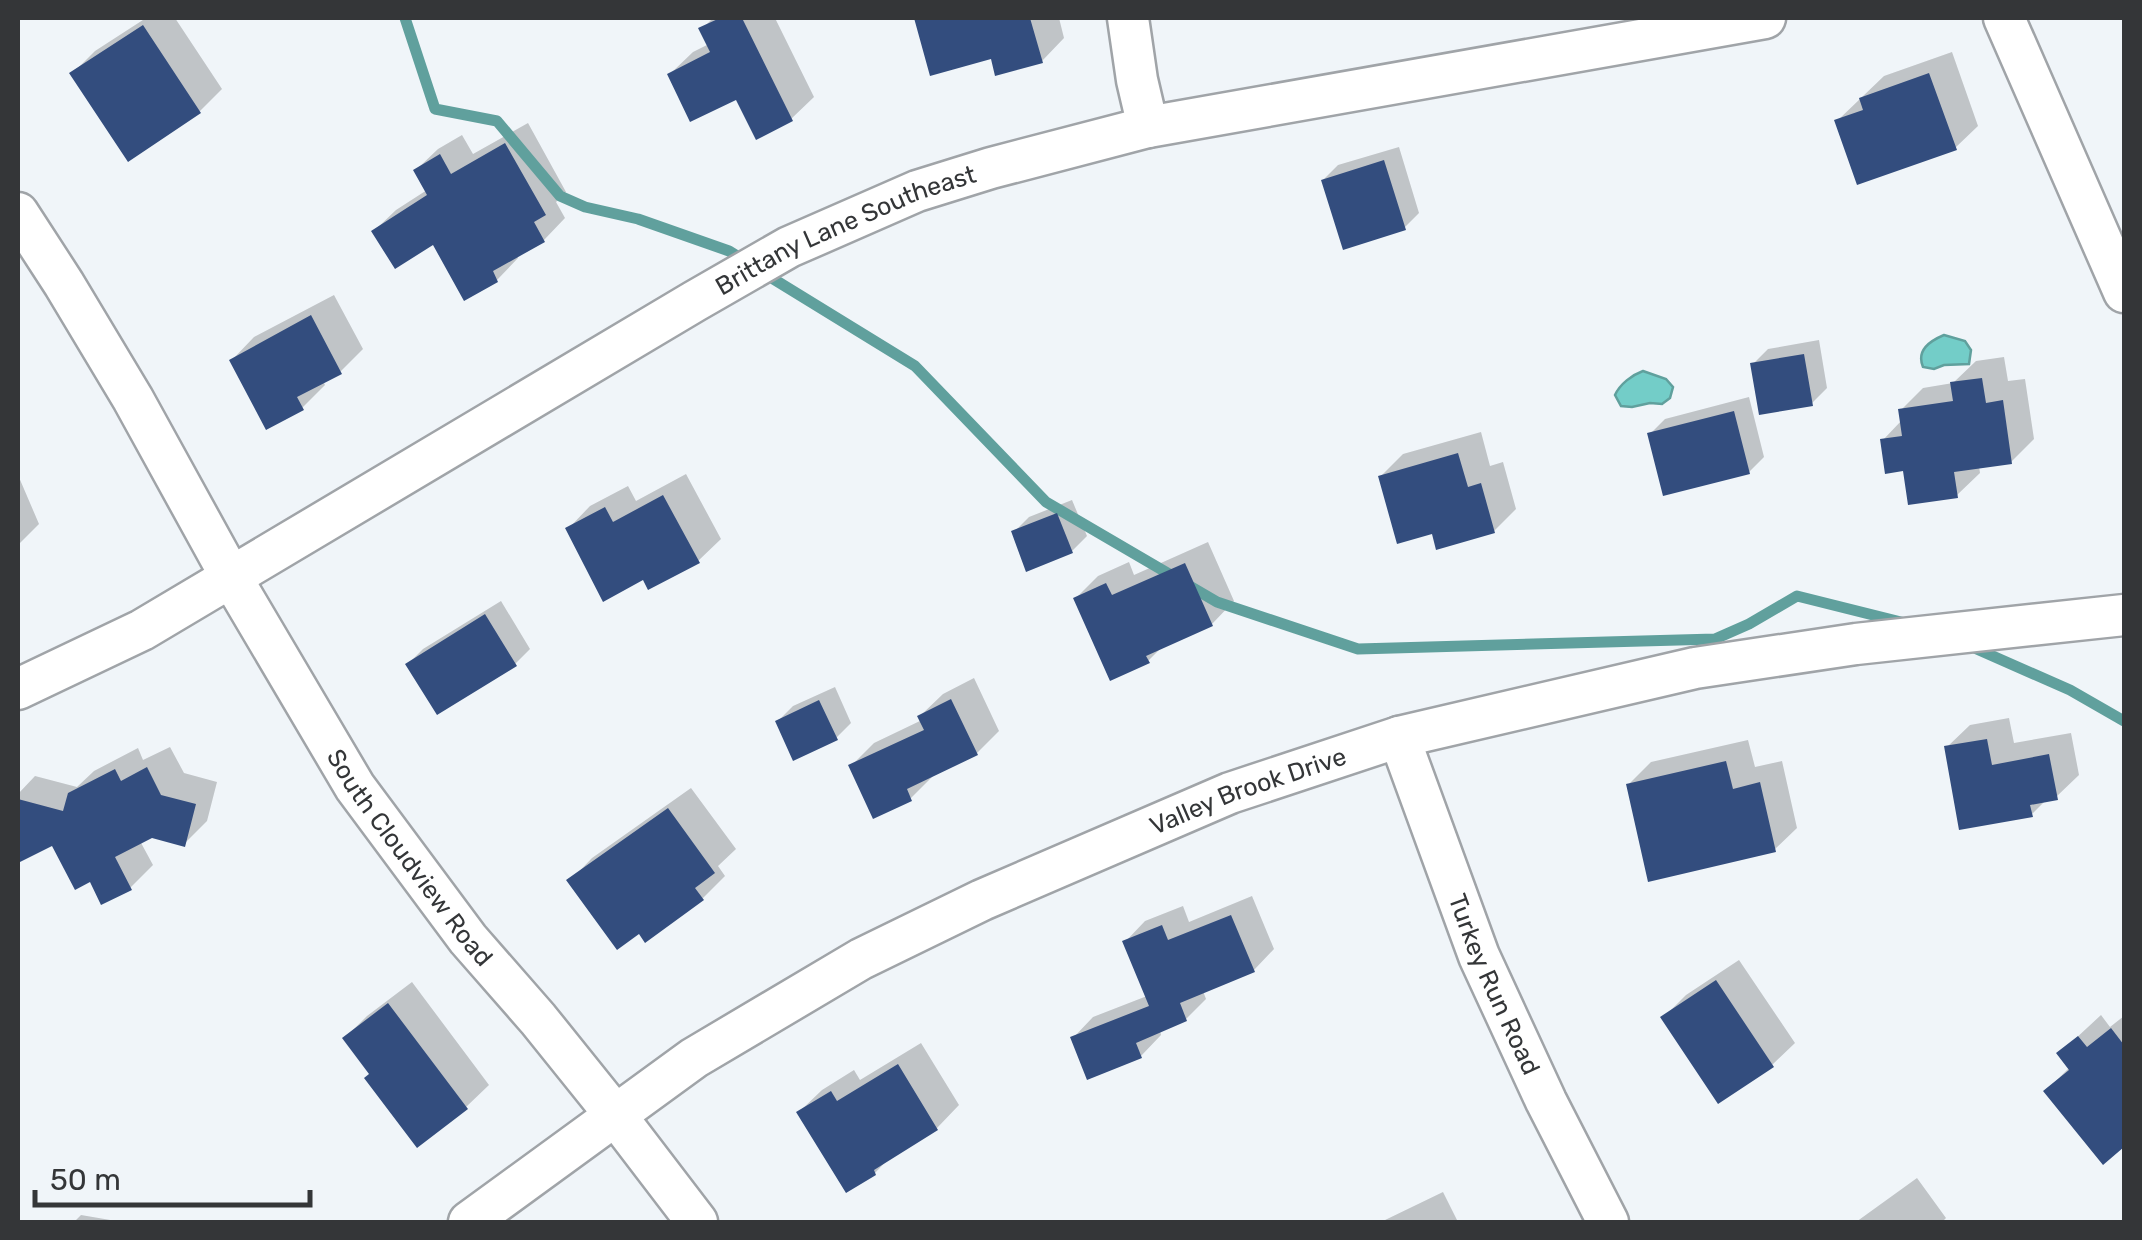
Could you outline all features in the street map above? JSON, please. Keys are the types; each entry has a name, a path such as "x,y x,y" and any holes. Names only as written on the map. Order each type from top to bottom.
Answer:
{"street":[{"path":"1128,18 1148,127"},
{"name":"Brittany Lane Southeast","path":"18,689 142,630 789,248 918,191 1148,127 1765,18"},
{"path":"2004,18 2124,292"},
{"name":"South Cloudview Road","path":"18,213 133,399 354,787 468,940 538,1019 698,1222"},
{"name":"Valley Brook Drive","path":"469,1222 694,1058 862,960 982,900 1230,793 1399,736 1695,668 1856,644 2124,615"},
{"name":"Turkey Run Road","path":"1399,736 1479,956 1608,1222"}],"water":[{"path":"1944,335 1965,341 1971,350 1969,364 1923,367 1923,351"},
{"path":"1643,371 1666,379 1673,387 1670,398 1662,404 1621,406 1617,391"}],"building":[{"path":"720,18 742,18 793,121 756,140 736,100 690,122 667,74 710,52 698,28"},
{"path":"914,18 1030,18 1043,63 995,76 991,59 930,76"},
{"path":"143,25 201,113 128,162 69,73"},
{"path":"1929,73 1957,150 1857,185 1834,120 1863,110 1859,98"},
{"path":"505,143 546,215 534,222 545,242 493,271 498,282 464,301 433,245 395,269 371,231 427,195 413,170 440,154 451,174"},
{"path":"1384,160 1406,230 1343,250 1321,180"},
{"path":"311,315 342,374 297,397 304,410 266,430 229,360"},
{"path":"1804,354 1813,406 1759,415 1750,363"},
{"path":"1982,378 1986,403 2003,400 2012,464 1954,472 1958,498 1908,505 1903,471 1885,474 1880,439 1902,436 1898,409 1953,401 1950,382"},
{"path":"1734,411 1750,474 1663,496 1647,433"},
{"path":"1458,453 1468,487 1481,483 1495,533 1436,550 1432,534 1397,544 1378,476"},
{"path":"663,495 700,563 648,590 643,580 603,602 565,528 605,507 613,522"},
{"path":"1057,513 1073,553 1026,572 1011,531"},
{"path":"1185,563 1213,626 1146,656 1150,663 1110,681 1073,598 1106,583 1112,595"},
{"path":"485,614 517,666 437,715 405,664"},
{"path":"951,699 978,755 907,789 912,801 873,819 848,765 924,730 917,716"},
{"path":"819,700 838,740 793,761 775,721"},
{"path":"1987,739 1992,765 2049,754 2058,800 2030,805 2033,817 1959,830 1944,746"},
{"path":"1726,761 1733,789 1760,782 1776,852 1648,882 1626,784"},
{"path":"147,767 161,795 196,804 185,847 152,838 115,857 132,890 101,905 90,882 75,890 52,846 18,863 18,799 63,811 68,793 115,769 121,781"},
{"path":"668,808 715,873 695,888 704,900 645,943 639,934 617,950 566,880"},
{"path":"1231,915 1255,972 1180,1003 1187,1021 1136,1043 1142,1058 1087,1080 1070,1037 1149,1006 1122,941 1162,925 1168,940"},
{"path":"1716,980 1774,1067 1718,1104 1660,1017"},
{"path":"388,1003 468,1109 417,1148 364,1078 369,1074 342,1038"},
{"path":"2111,1028 2124,1045 2124,1147 2103,1165 2043,1091 2069,1070 2056,1053 2078,1036 2087,1047"},
{"path":"898,1064 938,1130 874,1170 876,1175 846,1193 796,1112 831,1091 837,1101"}],"waterway":[{"path":"405,18 435,109 497,121 560,196 729,251 747,262"},
{"path":"762,272 915,366 1046,502 1217,602 1358,649 1715,639 1797,596 1905,623"},
{"path":"1970,646 2070,690 2124,721"}]}
